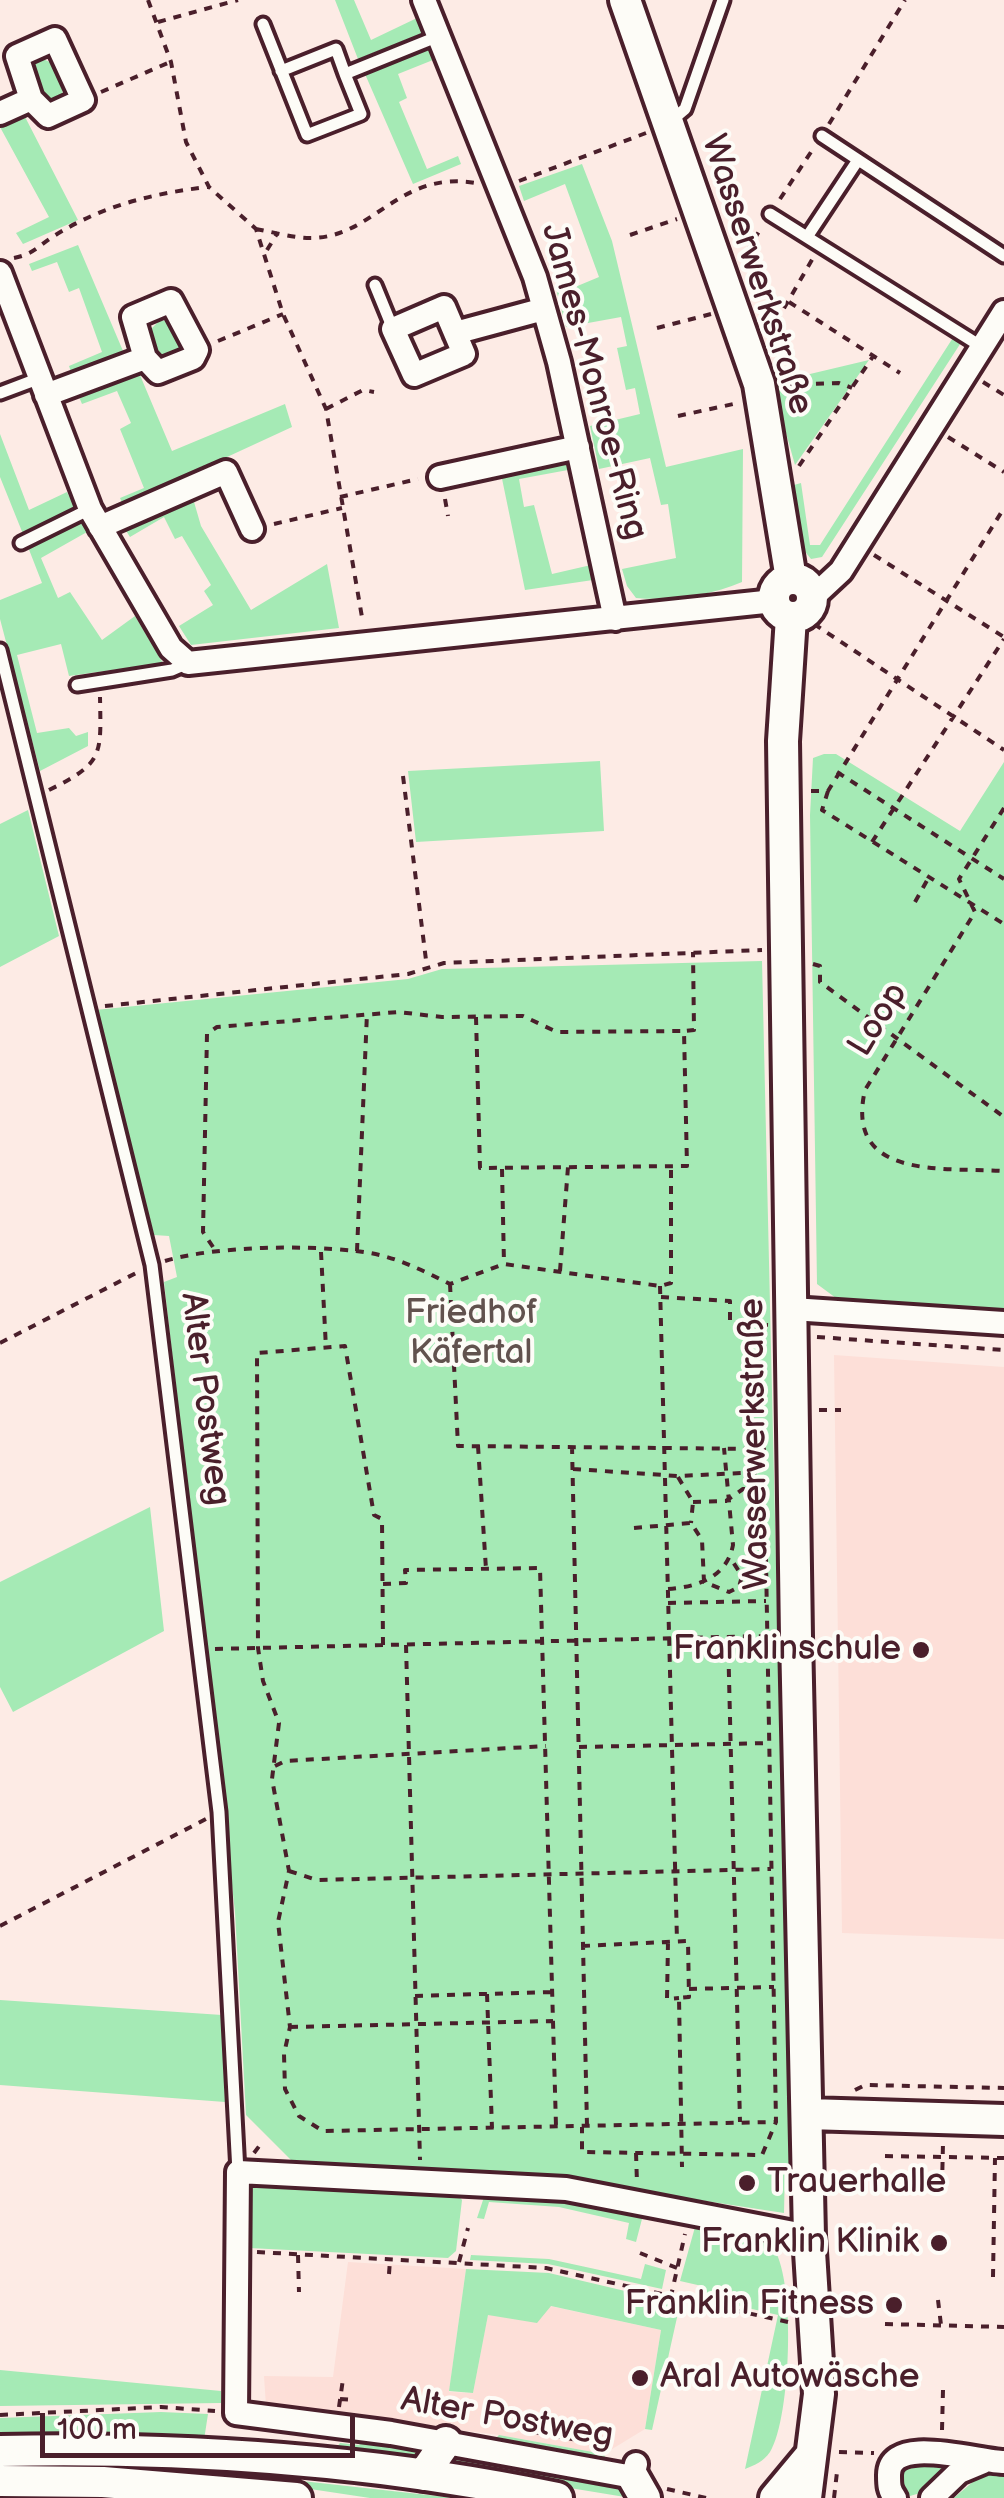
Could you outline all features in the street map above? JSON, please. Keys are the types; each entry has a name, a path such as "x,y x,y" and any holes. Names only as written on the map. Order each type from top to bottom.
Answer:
{"street":[{"name":"James-Monroe-Ring","path":"424,0 502,187 544,308 615,619"},
{"name":"Wasserwerkstraße","path":"625,0 748,348 779,494 794,602 783,740 793,1323 781,1636 808,2114 814,2327 827,2451 806,2498"},
{"path":"56,38 83,100 48,116 31,99 17,56 56,38"},
{"path":"0,112 31,99"},
{"path":"0,273 95,518 171,648 188,663 794,602 841,571 1004,312"},
{"path":"172,301 197,350 194,358 158,372 145,358 133,317 172,301"},
{"path":"444,307 464,354 414,376 394,328 444,307"},
{"path":"455,333 544,308"},
{"path":"43,387 145,358"},
{"path":"440,477 578,447"},
{"path":"95,518 226,472 252,529"},
{"path":"793,1323 1004,1323"},
{"path":"808,2114 997,2117"},
{"path":"238,2172 566,2189 691,2210 809,2236"},
{"name":"Alter Postweg","path":"238,2172 236,2412 446,2442 638,2480"},
{"path":"423,2475 446,2442"},
{"path":"0,2451 109,2449 262,2456 423,2475 558,2498"},
{"path":"775,2498 827,2451"},
{"path":"895,2498 889,2490 892,2460 906,2453 994,2462"},
{"path":"235,2495 240,2478 262,2456"},
{"path":"932,2498 959,2472 994,2462"},
{"path":"0,2482 103,2482 296,2498"}],"lane":[{"path":"668,123 686,109 723,0"},
{"path":"263,24 307,135 361,114 336,49 282,71"},
{"path":"346,74 439,36"},
{"path":"822,136 1004,256"},
{"path":"808,237 858,160"},
{"path":"770,214 982,348"},
{"path":"375,285 394,328"},
{"path":"0,394 43,387"},
{"path":"21,543 95,518"},
{"name":"Alter Postweg","path":"0,650 152,1265 219,1812 238,2172"},
{"path":"78,685 172,670 188,663"},
{"path":"532,2424 591,2435"}],"path":[{"path":"148,0 172,62 186,142 210,187 256,229 283,314 326,410 368,647"},
{"path":"158,22 238,0"},
{"path":"746,253 905,0"},
{"path":"83,100 172,62"},
{"path":"256,229 312,238 351,228 418,185 454,179 502,187 668,123"},
{"path":"0,260 36,254 51,237 148,193 210,187"},
{"path":"630,235 700,212"},
{"path":"266,252 278,232"},
{"path":"748,348 762,345 820,245"},
{"path":"790,302 900,373"},
{"path":"656,328 735,308"},
{"path":"197,350 283,314"},
{"path":"779,494 874,354"},
{"path":"678,416 760,391 839,383 852,388"},
{"path":"326,410 362,390 374,392"},
{"path":"932,426 1004,472"},
{"path":"340,497 440,477"},
{"path":"252,529 342,508"},
{"path":"1004,508 837,772 822,810 1004,924"},
{"path":"857,544 1004,638 872,842"},
{"path":"794,602 832,640 1004,750"},
{"path":"37,796 82,774 100,754 100,682"},
{"path":"837,772 1004,878"},
{"path":"402,776 427,968"},
{"path":"784,791 828,791"},
{"name":"Loop","path":"1004,808 959,879 975,912 864,1090 860,1112 871,1144 894,1162 1004,1171"},
{"path":"914,902 929,877"},
{"path":"214,1249 204,1232 207,1034 217,1026 367,1014 523,1016 557,1032 694,1030 693,952"},
{"path":"88,1008 444,963 693,952 787,953 820,966 820,982 1004,1117"},
{"path":"357,1250 367,1014"},
{"path":"476,1017 480,1168 687,1166 684,1031"},
{"path":"0,1342 152,1265 214,1249 357,1250 410,1264 450,1284 504,1264 660,1286 671,1284 671,1166"},
{"path":"502,1168 504,1264"},
{"path":"560,1272 568,1168"},
{"path":"321,1251 326,1348"},
{"path":"450,1284 458,1446 572,1445 764,1449 766,1601 781,1636 769,1743 776,2122 762,2154 582,2152 572,1445"},
{"path":"660,1286 677,1941"},
{"path":"660,1297 730,1301 730,1323 793,1323 1004,1350"},
{"path":"383,1645 382,1519 374,1515 345,1346 257,1353 258,1648 263,1681 279,1723 275,1805 288,1872 278,1922 290,2027 284,2054 285,2089 299,2116 323,2131 776,2122"},
{"path":"820,1410 841,1410"},
{"path":"478,1446 486,1569"},
{"path":"668,1589 704,1582 731,1559 734,1544 726,1501 724,1448"},
{"path":"573,1470 678,1476 764,1472"},
{"path":"678,1476 693,1502 691,1523 702,1540 704,1582"},
{"path":"693,1502 726,1501 743,1489 764,1488"},
{"path":"634,1528 691,1523"},
{"path":"704,1582 728,1592 739,1586 739,1567 731,1559"},
{"path":"383,1584 406,1583 405,1570 540,1568 556,2126"},
{"path":"668,1603 766,1601"},
{"path":"200,1649 781,1636"},
{"path":"728,1637 740,2123"},
{"path":"406,1644 419,2180"},
{"path":"579,1748 769,1743"},
{"path":"275,1766 285,1761 546,1746"},
{"path":"0,1926 219,1812"},
{"path":"288,1872 317,1880 772,1869"},
{"path":"582,1946 688,1941 689,1998 667,1998 668,1942"},
{"path":"689,1989 774,1987"},
{"path":"416,1996 552,1992"},
{"path":"487,1994 492,2128"},
{"path":"678,1998 682,2167"},
{"path":"290,2027 553,2021"},
{"path":"942,2186 943,2143"},
{"path":"634,2200 636,2153"},
{"path":"885,2156 911,2160 1004,2158"},
{"path":"993,2277 995,2158"},
{"path":"671,2296 691,2210"},
{"path":"459,2263 468,2228"},
{"path":"239,2251 546,2268 705,2307 814,2327"},
{"path":"640,2253 677,2268"},
{"path":"298,2254 299,2292"},
{"path":"389,2274 390,2260"},
{"path":"938,2300 941,2326"},
{"path":"885,2324 1004,2327"},
{"path":"343,2378 340,2399 354,2400"},
{"path":"942,2454 943,2390"},
{"path":"0,2415 162,2407 236,2412"},
{"path":"827,2451 834,2498"}],"shaded area":[{"name":"Franklinschule","path":"834,1355 1004,1367 1004,1939 842,1933"},
{"path":"348,2262 466,2269 449,2392 473,2393 488,2314 550,2306 661,2330 645,2429 604,2454 499,2435 266,2406 264,2376 333,2377"}],"green space":[{"path":"335,0 354,0 371,40 417,18 423,33 358,59"},
{"path":"423,49 430,50 433,60 398,74 407,98 399,102 427,169 458,156 461,164 413,184 365,74"},
{"path":"41,58 56,65 63,94 46,101 40,96 32,65"},
{"path":"22,111 78,220 23,244 16,233 49,217 0,127 0,121"},
{"path":"582,164 612,241 666,467 743,449 742,582 717,591 650,599 636,598 627,586 622,569 676,558 668,504 661,505 650,458 599,469 590,426 640,414 635,388 626,390 617,348 627,346 621,317 566,327 556,289 572,284 575,287 599,277 565,184 524,201 519,186"},
{"path":"78,245 126,358 73,378 69,366 102,352 79,288 69,292 57,262 32,271 29,264"},
{"path":"171,320 186,352 162,361 149,331 159,321"},
{"path":"956,333 964,338 822,557 811,559 803,549 794,485 801,483 810,545 820,545"},
{"path":"869,360 795,465 772,383"},
{"path":"137,368 172,451 285,404 292,427 123,505 120,498 144,488 120,429 131,423 117,391 82,404 77,392"},
{"path":"0,434 29,510 67,492 75,508 23,534 0,477"},
{"path":"565,455 568,470 519,479 524,507 534,505 552,574 591,565 593,580 525,590 500,469"},
{"path":"192,495 201,526 251,610 327,564 339,628 191,645 179,626 213,605 204,591 211,585 182,536 175,539 164,517 130,537 123,526"},
{"path":"81,521 87,532 41,558 58,598 70,592 102,640 135,616 163,663 69,676 61,644 17,655 37,733 69,728 76,736 88,732 88,746 40,771 0,619 0,600 42,583 28,547"},
{"path":"836,754 960,831 1004,762 1004,1310 840,1301 817,1284 810,815 813,758"},
{"path":"600,761 604,831 416,842 408,771"},
{"path":"28,810 59,936 0,967 0,824"},
{"name":"Friedhof Käfertal","path":"762,961 790,2166 785,2166 784,2213 555,2178 291,2160 246,2115 235,1912 164,1282 177,1277 169,1236 154,1235 95,1010 408,979 442,969"},
{"path":"150,1507 164,1631 13,1712 0,1687 0,1582"},
{"path":"0,2000 222,2015 225,2102 0,2085"},
{"path":"261,2182 456,2193 462,2200 456,2251 448,2258 249,2248 252,2187"},
{"path":"485,2194 563,2200 639,2213 642,2219 636,2242 626,2239 629,2223 559,2207 489,2202 484,2219 477,2218"},
{"path":"695,2227 768,2241 778,2256 784,2280 788,2344 783,2409 770,2452 745,2469 778,2315 700,2297 702,2286 680,2281"},
{"path":"471,2255 549,2259 641,2279 645,2264 666,2270 662,2289 548,2264 470,2260"},
{"path":"466,2269 549,2273 680,2304 652,2430 645,2429 661,2330 551,2306 537,2323 488,2315 473,2393 449,2391"},
{"path":"0,2370 221,2391 221,2403 0,2406"},
{"path":"208,2414 204,2440 0,2439 0,2418"},
{"path":"499,2435 605,2457 600,2461 494,2440"},
{"path":"363,2441 428,2451 414,2461 337,2447 340,2443 359,2445"},
{"path":"459,2456 614,2484 631,2498 442,2467"},
{"path":"0,2461 227,2467 218,2479 0,2471"},
{"path":"948,2461 951,2467 927,2491 910,2496 897,2487 903,2464"},
{"path":"982,2474 1004,2474 1004,2498 938,2498 955,2497"},
{"path":"266,2477 455,2498 370,2498 257,2481"}],"place":[{"name":"Franklinschule","path":"921,1650"},
{"name":"Trauerhalle","path":"747,2183"},
{"name":"Franklin Klinik","path":"939,2243"},
{"name":"Franklin Fitness","path":"894,2305"},
{"name":"Aral Autowäsche","path":"640,2378"}]}
